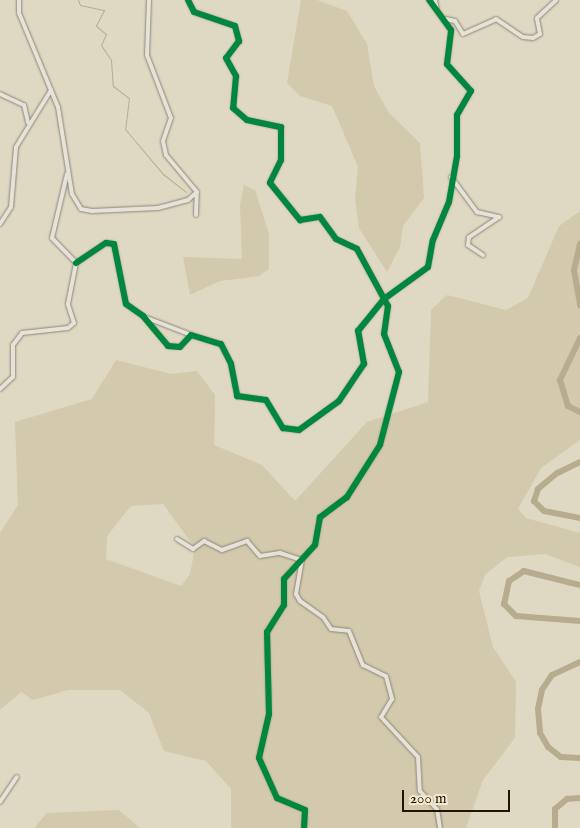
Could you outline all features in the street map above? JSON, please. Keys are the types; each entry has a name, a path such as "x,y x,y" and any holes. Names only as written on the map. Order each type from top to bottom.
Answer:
{"street":[{"path":"19,0 19,13 51,90 63,128 68,172 77,206 92,211 158,208 188,200 197,192"},
{"path":"149,0 146,55 171,118 163,141 166,155 197,192 196,214"},
{"path":"188,0 194,12 229,22 239,35 238,46 226,58 236,76 232,102 236,113 247,120 281,127 281,160 270,179 272,186 300,220 320,216 336,239 357,249 389,310 384,334 399,372 393,410 374,456 341,504 320,517 315,545 284,579 284,605 267,632 269,714 259,758 277,798 305,810 304,828"},
{"path":"0,389 14,377 13,345 22,333 68,328 74,323 68,304 76,263 106,243 114,244 122,295 131,309 143,316 191,335 221,344 231,364 237,396 266,400 279,424 294,431 350,389 364,360 358,331 384,299 428,267 432,240 449,202 451,176 457,156 457,115 471,91 447,64 452,35 446,19 429,0"},
{"path":"435,0 437,10"},
{"path":"446,19 455,21 463,34 496,19 523,38 533,38 540,34 537,18 556,0"},
{"path":"0,224 11,207 12,162 28,123 51,90"},
{"path":"0,94 24,105 28,123"},
{"path":"68,172 52,238 76,263"},
{"path":"451,176 479,214 499,217 469,237 468,245 483,255"},
{"path":"143,316 168,346 180,347 191,335"},
{"path":"177,539 193,549 204,541 222,550 247,542 260,556 280,554 302,560"},
{"path":"302,560 296,594 300,601 318,612 331,629 349,630 363,664 386,676 392,699 381,717 418,756 420,791 437,809 440,828"},
{"path":"0,802 18,777"}],"shaded area":[{"path":"301,0 317,0 347,11 367,44 374,86 389,113 420,143 424,198 403,226 400,247 387,272 359,228 355,199 358,167 332,106 300,96 287,83"},
{"path":"244,185 255,190 269,234 269,269 259,276 220,281 190,295 183,257 242,259 240,205"},
{"path":"580,211 580,440 541,468 518,509 526,518 580,533 580,567 545,554 507,557 485,575 479,591 493,647 516,682 515,738 483,780 466,828 231,828 231,789 206,761 164,751 149,713 120,690 68,690 33,700 21,692 0,710 0,533 18,505 15,422 92,399 116,360 171,374 197,371 215,395 214,445 262,465 295,501 367,422 428,402 431,310 447,295 506,310 528,298 559,226","holes":["163,504 195,548 190,574 181,586 106,559 107,536 131,506"]},
{"path":"119,810 140,828 34,828 47,813"}],"waterway":[{"path":"78,0 80,5 104,10 96,26 106,34 101,45 111,60 113,86 129,98 125,129 163,174 186,192"},
{"path":"580,244 574,270 580,305"},
{"path":"580,338 560,380 568,406 580,412"},
{"path":"580,462 557,473 538,489 534,501 544,511 580,518"},
{"path":"580,585 524,571 509,581 504,604 516,616 580,621"},
{"path":"580,662 552,675 542,690 538,709 540,733 548,747 561,757 580,758"},
{"path":"555,828 555,809 567,799 580,798"}],"cycle path":[{"path":"188,0 194,12 235,26 239,41 226,58 236,76 233,108 247,120 281,127 281,160 270,183 300,220 320,217 336,239 357,249 388,306 384,334 399,372 380,445 347,497 320,517 315,545 284,579 284,605 267,632 269,714 259,758 277,798 305,810 304,828"},
{"path":"76,263 106,243 114,244 126,304 143,316 168,346 180,347 191,335 221,344 231,364 237,396 266,400 283,428 299,430 339,401 364,364 358,331 384,299 428,267 433,240 449,202 457,156 457,115 471,91 447,64 451,30 429,0"}]}
